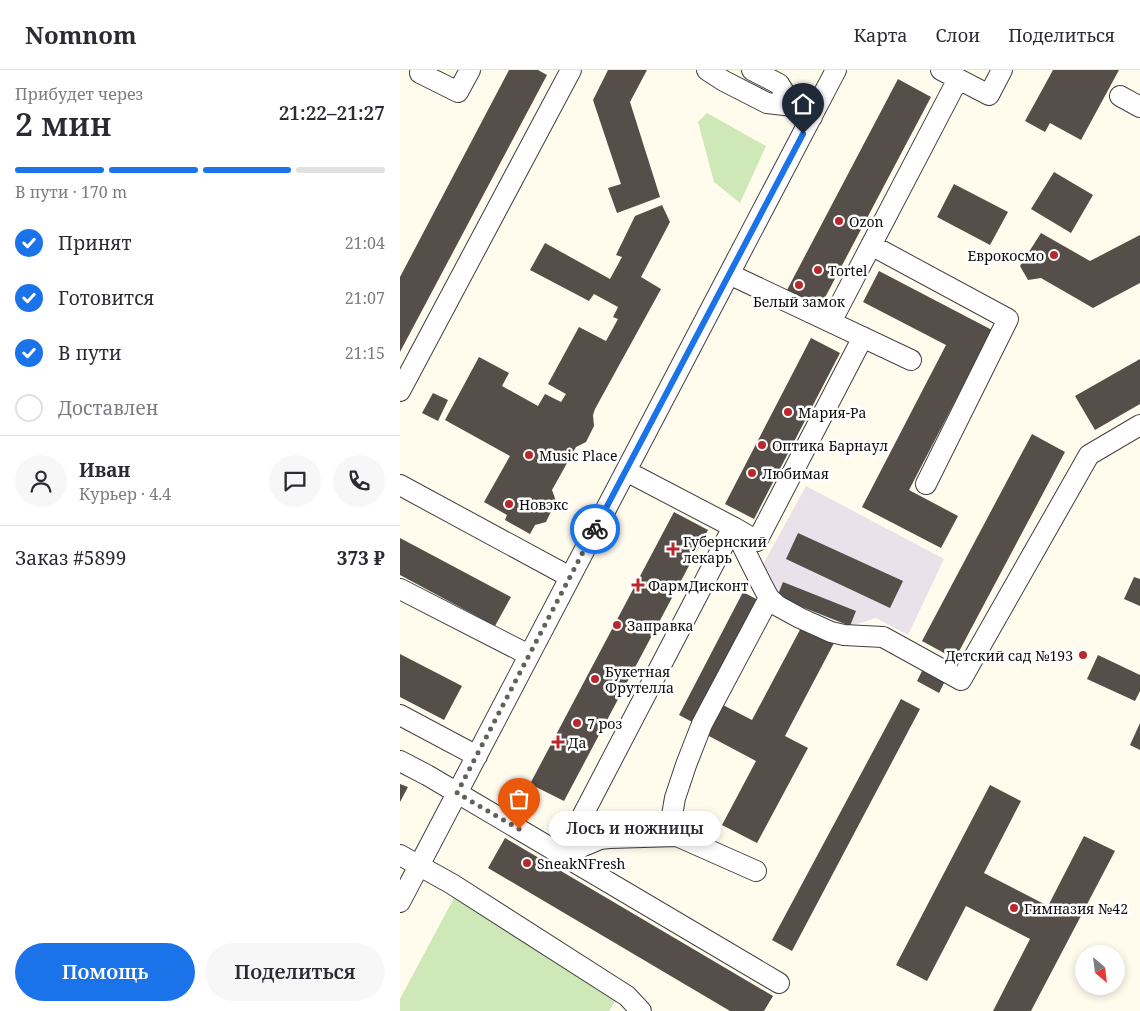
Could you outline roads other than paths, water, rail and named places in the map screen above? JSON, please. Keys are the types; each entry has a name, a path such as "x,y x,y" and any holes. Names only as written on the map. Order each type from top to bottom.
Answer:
{"street":[{"path":"422,70 420,73 458,92 470,70"},
{"path":"400,391 571,70"},
{"path":"707,70 767,103 792,106 812,117"},
{"path":"752,70 779,84 792,106"},
{"path":"400,902 836,70"},
{"path":"831,322 871,245 950,75 989,95 1002,70"},
{"path":"1120,96 1140,107"},
{"path":"871,245 1008,319 926,484"},
{"path":"729,274 911,360"},
{"path":"626,471 757,541 863,337"},
{"path":"733,527 769,598 778,606 831,632 844,635 883,637 961,680 1089,455 1140,425"},
{"path":"400,485 570,577"},
{"path":"562,855 733,527"},
{"path":"400,589 530,655"},
{"path":"677,836 672,829 671,821 675,798 686,765 702,724 769,598"},
{"path":"400,715 477,756"},
{"path":"400,761 779,983"},
{"path":"562,855 609,838 677,836 756,871"},
{"path":"400,855 452,884 623,1004 641,1011"}],"place":[{"name":"Ozon","path":"839,221"},
{"name":"Еврокосмо","path":"1054,255"},
{"name":"Tortel","path":"818,270"},
{"name":"Белый замок","path":"799,285"},
{"name":"Мария-Ра","path":"788,412"},
{"name":"Оптика Барнаул","path":"762,445"},
{"name":"Music Place","path":"529,455"},
{"name":"Любимая","path":"752,473"},
{"name":"Новэкс","path":"509,504"},
{"name":"Губернский лекарь","path":"673,549"},
{"name":"ФармДисконт","path":"638,585"},
{"name":"Заправка","path":"617,625"},
{"name":"Детский сад №193","path":"1083,655"},
{"name":"Букетная Фрутелла","path":"595,679"},
{"name":"7 роз","path":"577,723"},
{"name":"Да","path":"558,742"},
{"name":"Лось и ножницы","path":"519,829"},
{"name":"SneakNFresh","path":"527,863"},
{"name":"Гимназия №42","path":"1014,908"}]}
